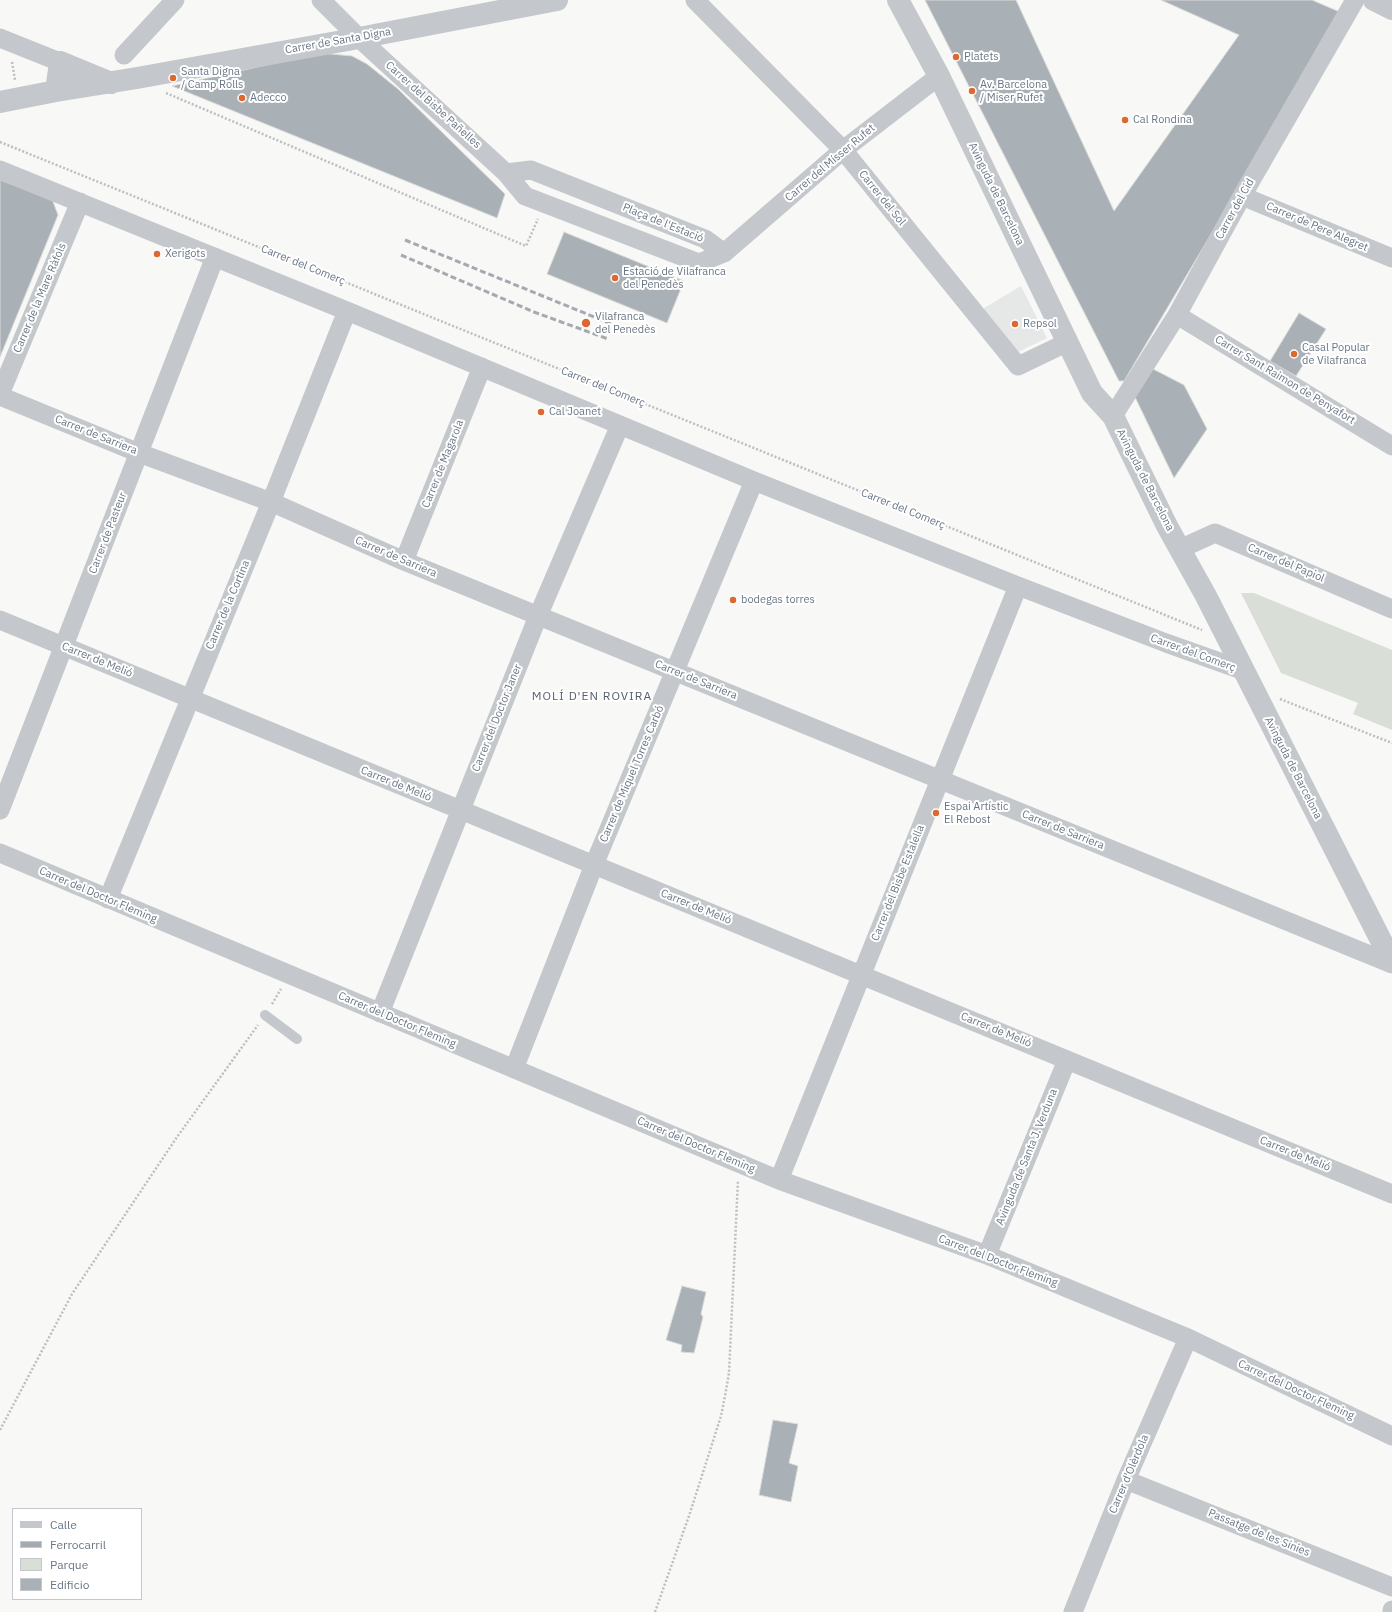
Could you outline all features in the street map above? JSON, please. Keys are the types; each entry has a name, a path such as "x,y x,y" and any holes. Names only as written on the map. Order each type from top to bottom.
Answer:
{"street":[{"path":"124,55 175,0"},
{"name":"Carrer del Bisbe Pañelles","path":"321,0 359,38 506,173"},
{"name":"Carrer de Santa Digna","path":"9,100 359,38 557,0"},
{"name":"Carrer del Sol","path":"695,0 843,150 1018,366 1068,342"},
{"name":"Avinguda de Barcelona","path":"898,0 939,76 1092,394 1113,416 1392,963"},
{"name":"Carrer del Cid","path":"1113,416 1177,315 1242,196 1355,0"},
{"path":"1374,0 1392,9"},
{"path":"0,38 115,82"},
{"path":"56,91 60,62"},
{"name":"Carrer del Mísser Rufet","path":"724,253 843,150 939,76"},
{"name":"Carrer del Comerç","path":"0,170 347,311 754,481 1018,586 1166,643 1242,670"},
{"name":"Plaça de l'Estació","path":"506,173 531,170 705,240 724,253"},
{"name":"Plaça de l'Estació","path":"506,173 525,196 657,248 699,263 724,253"},
{"name":"Carrer de Pere Alegret","path":"1242,196 1392,258"},
{"name":"Carrer de la Mare Ràfols","path":"0,395 80,202"},
{"name":"Carrer de Pasteur","path":"0,810 215,257"},
{"name":"Carrer de la Cortina","path":"108,899 189,698 271,502 347,311"},
{"name":"Carrer Sant Raimon de Penyafort","path":"1177,315 1392,446"},
{"name":"Carrer de Magarola","path":"404,561 482,367"},
{"name":"Carrer de Sarriera","path":"0,395 139,453 271,502 404,561 939,780 1392,963"},
{"name":"Carrer del Doctor Janer","path":"380,1013 538,616 620,425"},
{"name":"Carrer de Miquel Torres Carbó","path":"514,1069 594,865 676,672 754,481"},
{"name":"Carrer del Papiol","path":"1180,549 1215,533 1392,609"},
{"name":"Carrer del Bisbe Estalella","path":"779,1180 1018,586"},
{"name":"Carrer de Melió","path":"0,620 1392,1194"},
{"name":"Carrer del Doctor Fleming","path":"0,853 779,1180 987,1255 1188,1338 1392,1436"},
{"name":"Avinguda de Santa J. Verduna","path":"987,1255 1067,1060"},
{"name":"Carrer d'Olèrdola","path":"1073,1612 1126,1480 1188,1338"},
{"name":"Passatge de les Sínies","path":"1126,1480 1392,1587"}],"lane":[{"path":"265,1015 297,1039"}],"path":[{"path":"9,100 11,56"},
{"path":"164,92 526,246 538,216"},
{"name":"Carrer del Comerç","path":"0,142 1208,633"},
{"path":"1279,698 1392,743"},
{"path":"0,1430 72,1294 177,1137 265,1015 290,975"},
{"path":"655,1612 690,1513 721,1416 725,1396 729,1373 736,1193 740,1164"}],"shaded area":[{"name":"Repsol","path":"1021,286 1047,338 1016,353 979,311"}],"green space":[{"path":"1241,593 1254,593 1392,650 1392,730 1353,714 1358,703 1281,673"}],"building":[{"path":"925,0 1016,0 1114,211 1239,35 1161,0 1312,0 1342,13 1124,381 1119,381"},
{"path":"320,53 352,56 367,64 398,89 505,194 497,218 172,86"},
{"path":"0,180 52,199 58,215 0,357"},
{"name":"Estació de Vilafranca del Penedès","path":"564,232 684,281 667,323 547,274"},
{"path":"1299,313 1326,329 1296,376 1270,361"},
{"path":"1153,369 1184,385 1207,429 1174,478 1135,397"},
{"path":"682,1286 706,1292 701,1314 703,1317 694,1353 681,1352 682,1345 666,1340"},
{"path":"773,1420 798,1424 789,1463 798,1466 791,1502 759,1495"}],"railway":[{"path":"405,240 614,325"},
{"path":"401,255 534,312 608,339"}],"place":[{"name":"Platets","path":"956,57"},
{"name":"Santa Digna / Camp Rolls","path":"173,78"},
{"name":"Av. Barcelona / Miser Rufet","path":"972,91"},
{"name":"Adecco","path":"242,98"},
{"name":"Cal Rondina","path":"1125,120"},
{"name":"Xerigots","path":"157,254"},
{"name":"Estació de Vilafranca del Penedès","path":"615,278"},
{"name":"Vilafranca del Penedès","path":"586,323"},
{"name":"Repsol","path":"1015,324"},
{"name":"Casal Popular de Vilafranca","path":"1294,354"},
{"name":"Cal Joanet","path":"541,412"},
{"name":"bodegas torres","path":"733,600"},
{"name":"Espai Artístic El Rebost","path":"936,813"}],"district":[{"name":"MOLÍ D'EN ROVIRA","path":"592,697"}]}
